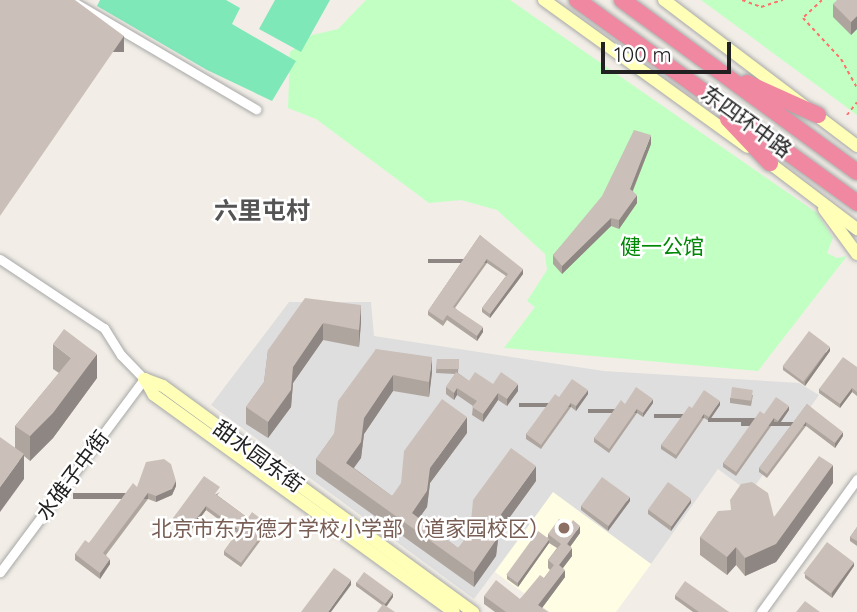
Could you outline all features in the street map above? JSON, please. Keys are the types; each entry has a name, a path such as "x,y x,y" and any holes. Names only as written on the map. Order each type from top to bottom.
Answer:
{"highway":[{"name":"东四环中路","path":"577,0 857,203"},
{"name":"东四环中路","path":"622,0 857,172"},
{"path":"717,69 818,116"},
{"path":"702,92 770,163"}],"street":[{"path":"70,0 256,109"},
{"name":"东四环中路","path":"544,0 857,229"},
{"path":"664,0 857,146"},
{"path":"818,200 857,254"},
{"name":"甜水园东街","path":"0,259 104,328 121,355 145,379 154,395 454,612"},
{"name":"甜水园东街","path":"145,379 163,386 473,612"},
{"name":"水碓子中街","path":"0,572 145,379"},
{"path":"761,612 857,479"}],"path":[{"path":"742,0 761,7 783,0"},
{"path":"822,0 803,18 841,59 857,88"},
{"path":"847,115 857,102"}],"shaded area":[{"path":"289,302 371,302 374,336 604,371 799,383 819,395 750,493 718,469 651,564 553,493 474,599 211,405"},
{"name":"北京市东方德才学校小学部（道家园校区）","path":"553,492 651,564 616,612 550,612 495,572"}],"green space":[{"path":"100,0 226,0 240,8 232,24 296,61 272,101 207,70 97,6"},
{"path":"275,0 330,0 301,52 259,29"},
{"name":"健一公馆","path":"366,0 510,0 817,213 833,238 827,253 837,258 847,256 758,371 504,348 535,307 527,301 547,270 545,254 497,210 461,200 429,203 316,119 288,108 290,52 312,35 338,29"},
{"path":"701,0 857,0 857,115 826,92"}],"building":[{"path":"0,0 75,0 124,36 0,216"},
{"path":"837,0 857,0 857,16 851,22 833,4"},
{"path":"634,130 651,135 630,189 637,195 619,220 611,218 562,266 553,255 602,196"},
{"path":"480,235 523,269 490,314 482,308 508,274 487,259 453,307 483,327 477,336 447,315 443,321 428,311"},
{"path":"305,298 361,305 359,330 323,323 293,367 291,390 268,422 246,407 264,382 268,350"},
{"path":"64,329 97,354 53,413 30,436 15,426 71,358 53,344"},
{"path":"809,331 830,347 803,382 783,366"},
{"path":"376,349 432,357 429,382 393,375 364,418 361,442 346,463 392,496 401,483 404,451 442,399 467,417 430,468 427,491 412,513 458,548 470,532 473,500 511,448 536,466 499,517 496,540 474,572 316,459 334,434 338,401"},
{"path":"843,357 857,367 857,392 852,388 840,404 819,389"},
{"path":"437,359 459,359 459,369 437,369"},
{"path":"456,372 469,381 475,372 493,384 501,372 518,384 507,399 498,393 483,414 472,407 477,401 457,388 454,393 446,387"},
{"path":"572,379 588,390 576,406 571,403 541,445 526,434 555,394 559,397"},
{"path":"636,387 653,399 643,413 637,409 609,449 594,438 621,400 625,404"},
{"path":"732,387 753,390 751,401 730,398"},
{"path":"704,390 720,401 709,417 704,414 676,455 661,445"},
{"path":"776,397 789,406 778,421 774,418 736,472 723,463 760,411 764,414"},
{"path":"807,404 843,432 835,443 806,422 767,474 759,468"},
{"path":"0,437 24,454 0,487"},
{"path":"819,456 833,465 776,544 745,558 736,547 727,557 700,537 718,511 731,510 730,500 741,484 752,482 768,493 774,517"},
{"path":"164,459 171,464 176,481 172,489 156,496 148,493 103,553 110,559 100,573 75,554 85,540 89,543 133,483 137,487 146,462"},
{"path":"204,476 220,487 215,494 248,518 252,512 269,525 241,563 224,551 239,530 206,506 188,530 173,518"},
{"path":"602,477 630,497 608,526 581,506"},
{"path":"668,482 691,499 671,527 648,510"},
{"path":"559,519 569,526 573,520 580,526 567,544 572,548 559,565 565,570 538,605 548,612 506,612 484,596 496,580 520,599 540,575 544,578 554,565 548,560 561,544 548,534"},
{"path":"857,527 857,541 850,537"},
{"path":"538,531 549,539 518,583 506,575"},
{"path":"827,542 854,562 831,594 804,573"},
{"path":"334,568 351,580 328,612 301,612"},
{"path":"364,572 393,593 385,604 356,583"},
{"path":"685,581 729,612 699,612 675,595"},
{"path":"805,601 820,612 796,612"},
{"path":"383,604 395,612 377,612"}],"place":[{"name":"北京市东方德才学校小学部（道家园校区）","path":"564,528"}],"district":[{"name":"六里屯村","path":"262,211"}]}
